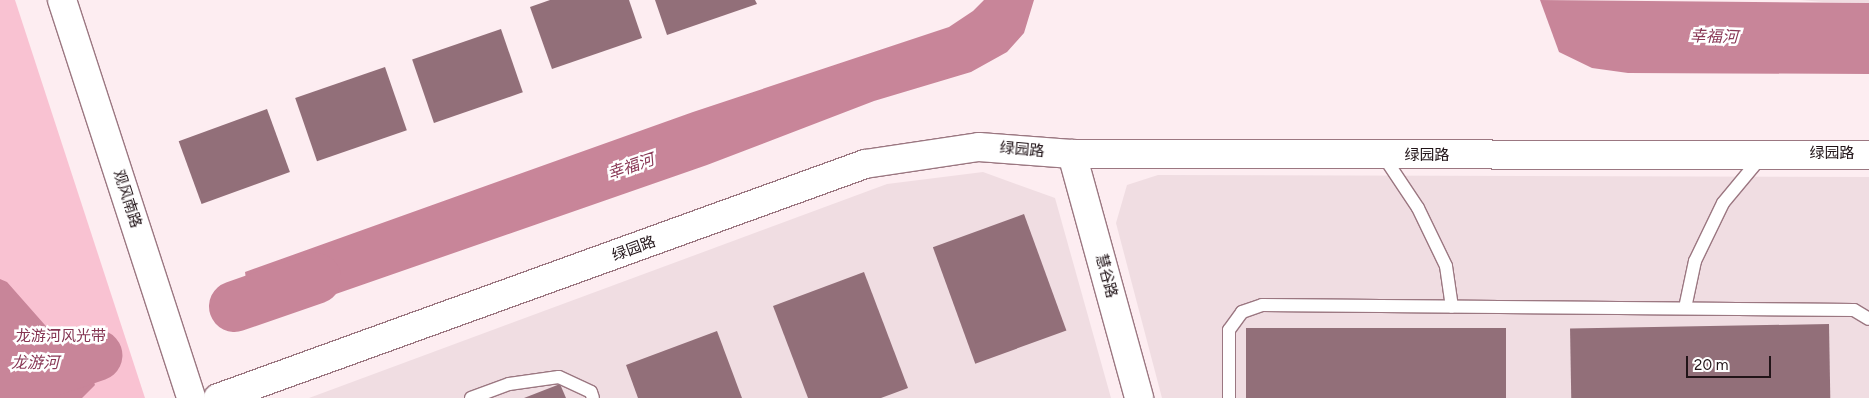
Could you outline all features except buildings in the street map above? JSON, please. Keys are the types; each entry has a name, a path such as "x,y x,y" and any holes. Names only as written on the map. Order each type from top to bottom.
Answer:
{"street":[{"name":"观风南路","path":"62,0 191,398"},
{"name":"绿园路","path":"218,398 865,164 980,147 1072,154 1384,157 1869,155"},
{"name":"慧谷路","path":"1072,154 1139,398"}],"lane":[{"path":"1685,308 1694,261 1722,203 1764,154"},
{"path":"1384,157 1418,208 1446,266 1452,307"},
{"path":"1229,398 1229,330 1242,312 1262,305 1854,310 1869,319"},
{"path":"471,398 509,384 559,377 590,392 593,398"}],"shaded area":[{"path":"1800,0 1869,0 1869,3 1823,2"},
{"path":"983,172 1055,198 1111,398 309,398 887,184"},
{"path":"1158,175 1869,177 1869,398 1162,398 1116,223 1127,185"}],"green space":[{"name":"龙游河风光带","path":"0,0 15,0 145,398 0,398"}],"water":[{"path":"984,0 1034,0 1024,33 1007,52 971,72 874,101 707,165 261,320 251,314 245,272 693,112 949,27 973,11"},
{"path":"1540,0 1869,3 1869,74 1628,73 1592,68 1559,52"},
{"name":"龙游河","path":"0,279 7,282 52,333 77,337 95,385 82,398 0,398"}],"waterway":[{"name":"幸福河","path":"234,306 315,278"},
{"name":"幸福河","path":"0,388 96,355"}]}
